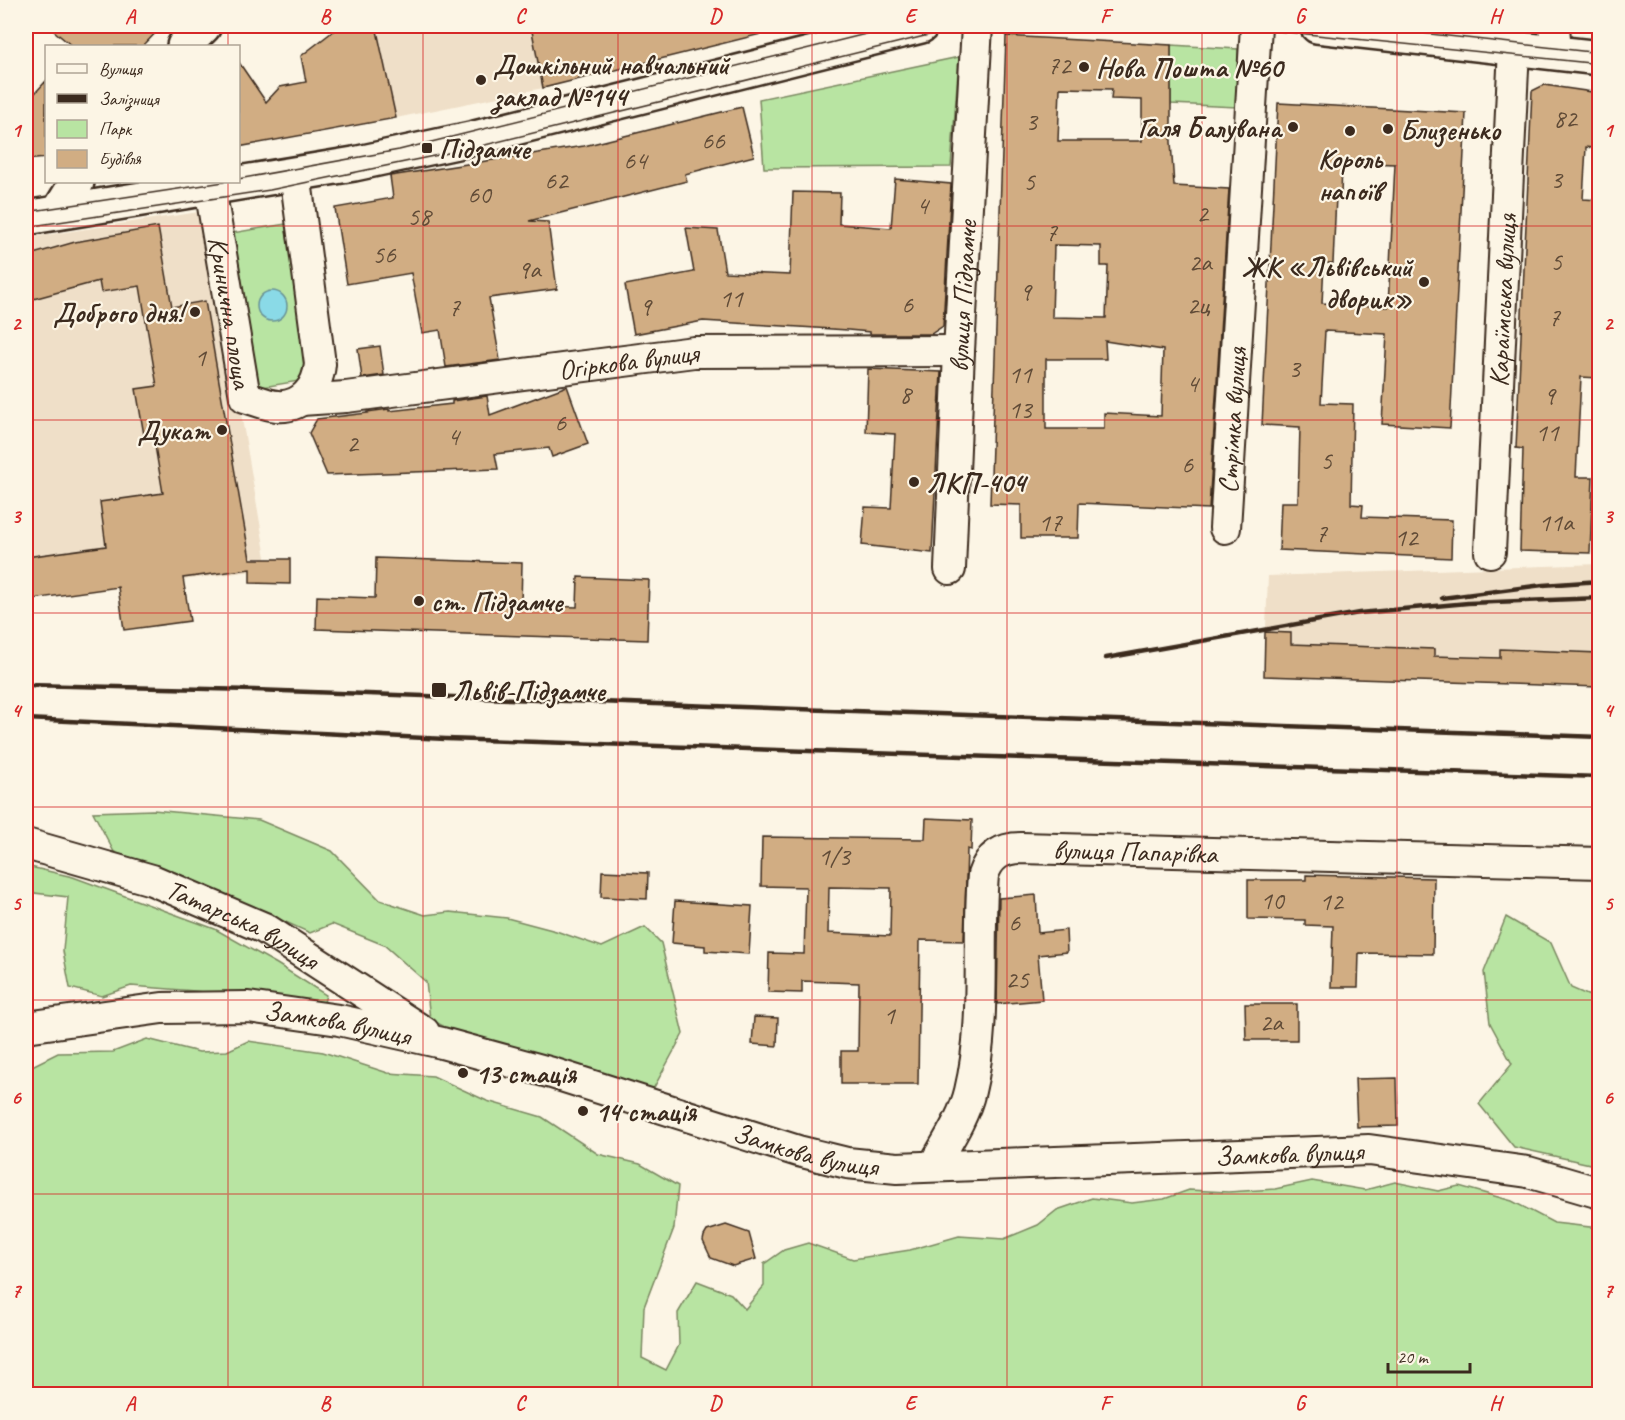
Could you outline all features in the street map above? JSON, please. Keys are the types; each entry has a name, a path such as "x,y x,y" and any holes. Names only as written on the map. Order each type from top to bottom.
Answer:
{"main road":[{"path":"185,45 204,26"},
{"path":"26,218 295,174 475,138 921,26"},
{"path":"1317,26 1514,48 1555,39 1599,58"},
{"path":"59,212 76,183"}],"street":[{"name":"вулиця Підзамче","path":"950,569 959,351 977,26"},
{"name":"Стрімка вулиця","path":"1225,528 1256,26"},
{"name":"Караїмська вулиця","path":"1490,552 1514,48"},
{"name":"Кринична площа","path":"210,188 245,397 284,406 301,400 313,388 317,381 320,364 295,174"},
{"name":"Огіркова вулиця","path":"301,400 346,397 694,352 959,351"},
{"name":"Татарська вулиця","path":"26,844 152,880 264,928 442,1043"},
{"name":"вулиця Папарівка","path":"934,1165 970,1092 980,1016 983,875 992,857 1001,852 1011,848 1021,848 1599,862"},
{"name":"Замкова вулиця","path":"26,1027 162,1008 248,1008 339,1020 442,1043 552,1073 798,1151 847,1163 897,1168 1369,1150 1528,1172 1599,1193"}],"shaded area":[{"name":"Дошкільний навчальний заклад №144","path":"376,26 606,26 608,71 543,88 396,118"},
{"path":"206,211 268,569 26,600 26,238"},
{"path":"1599,564 1599,687 1264,676 1268,576"}],"green space":[{"path":"1171,45 1238,49 1237,107 1171,104"},
{"path":"959,57 951,167 764,168 759,99"},
{"path":"285,224 311,379 257,388 232,233"},
{"path":"153,810 259,820 332,851 380,900 425,915 450,912 507,918 556,931 602,947 645,927 661,943 683,1034 652,1091 474,1043 430,1019 426,982 384,945 332,924 310,933 177,873 114,852 93,812"},
{"path":"26,866 73,877 215,929 326,995 321,1013 283,1002 195,991 131,986 102,996 70,988 63,951 68,897 26,892"},
{"path":"1506,917 1551,943 1571,988 1599,1000 1599,1166 1514,1147 1479,1104 1512,1064 1490,1023 1484,972"},
{"path":"147,1039 199,1052 227,1051 248,1041 323,1052 388,1073 433,1076 487,1101 542,1117 598,1154 640,1164 678,1186 674,1228 644,1307 642,1358 666,1370 679,1345 678,1313 697,1281 731,1294 745,1309 764,1286 764,1264 784,1250 808,1243 853,1259 910,1250 959,1236 1004,1239 1038,1225 1057,1210 1092,1198 1132,1203 1164,1199 1189,1190 1228,1192 1275,1189 1312,1181 1365,1190 1395,1182 1438,1191 1459,1186 1512,1201 1554,1223 1599,1228 1599,1394 26,1394 26,1069 58,1053 113,1052"}],"water":[{"path":"272,291 283,295 287,306 283,317 272,321 261,317 257,306 261,295"}],"building":[{"path":"48,26 162,26 144,45 71,45"},
{"path":"340,26 376,26 396,118 240,147 240,64 266,102 280,87 306,82 301,56"},
{"path":"531,26 760,26 761,34 543,88"},
{"path":"1006,36 1171,45 1171,142 1174,186 1229,189 1209,509 1079,503 1078,538 1021,538 1021,505 990,504","holes":["1060,88 1112,89 1111,99 1142,100 1142,141 1058,141","1054,245 1101,246 1101,266 1108,266 1106,318 1052,317","1105,341 1163,350 1161,416 1104,413 1104,429 1046,429 1046,359 1106,359"]},
{"path":"45,82 45,158 26,160 26,103"},
{"path":"1544,85 1599,93 1599,149 1586,147 1583,199 1599,200 1599,378 1581,377 1576,477 1593,477 1590,553 1520,551 1523,449 1516,448 1532,91"},
{"name":"ЖК «Львівський дворик»","path":"1278,103 1466,113 1450,428 1382,424 1387,334 1325,331 1321,403 1353,404 1351,504 1363,505 1362,517 1452,520 1451,558 1279,550 1281,502 1298,502 1300,427 1262,425","holes":["1342,162 1395,164 1388,307 1322,303 1324,263 1333,263 1336,196 1341,196"]},
{"path":"742,107 754,156 685,174 687,181 529,221 548,222 557,289 489,298 500,360 446,367 440,330 422,333 411,273 347,284 335,208 393,198 390,176 584,146"},
{"path":"895,179 951,184 943,326 931,334 870,334 870,332 848,330 703,321 634,334 625,285 694,272 686,228 718,230 725,272 790,275 793,192 840,193 839,224 891,228"},
{"path":"158,227 172,307 205,301 250,559 290,559 290,584 250,583 250,569 183,578 190,621 124,630 118,587 26,600 26,557 106,546 100,502 163,493 153,434 144,435 136,389 157,386 140,286 101,292 99,281 26,301 26,256 75,242"},
{"path":"380,346 384,375 362,378 358,349"},
{"path":"868,369 941,372 932,553 862,545 865,507 891,508 895,434 866,432"},
{"path":"567,386 588,444 552,457 549,448 495,454 498,469 327,475 309,433 317,419 389,409 389,411 452,404 452,401 487,396 490,415"},
{"name":"ст. Підзамче","path":"376,558 522,563 521,605 577,607 578,577 649,580 647,640 316,629 317,596 375,598"},
{"path":"1265,632 1291,633 1291,644 1434,649 1434,656 1500,658 1500,649 1599,653 1599,687 1264,676"},
{"path":"926,818 972,820 971,850 967,849 964,941 920,940 918,1084 841,1084 841,1051 858,1051 859,983 802,981 802,993 768,992 769,953 804,954 806,887 761,886 762,837 925,839","holes":["829,887 891,888 890,936 828,933"]},
{"path":"602,871 648,873 647,899 601,897"},
{"path":"1306,875 1434,878 1433,954 1359,953 1358,987 1331,987 1333,926 1305,925 1305,920 1248,919 1248,880 1306,880"},
{"path":"1036,895 1038,933 1066,930 1067,952 1038,955 1042,1000 997,1004 999,898"},
{"path":"675,901 752,906 749,954 705,951 705,946 672,943"},
{"path":"1245,1004 1297,1004 1297,1040 1246,1040"},
{"path":"754,1017 778,1018 777,1046 752,1044"},
{"path":"1397,1078 1398,1126 1357,1127 1355,1079"},
{"path":"726,1225 749,1233 756,1259 733,1266 711,1258 703,1241 704,1236 707,1231"}],"tram line":[{"path":"240,179 399,150 898,26"},
{"path":"26,227 270,190 477,147 965,26"},
{"path":"1228,26 1600,64"},
{"path":"1359,26 1600,53"},
{"path":"26,212 217,183"}],"railway":[{"path":"1442,598 1543,585 1600,581"},
{"path":"1106,658 1359,613 1468,603 1600,598"},
{"path":"26,685 254,690 1600,737"},
{"path":"26,719 446,739 1600,777"}],"place":[{"name":"Нова Пошта №60","path":"1084,67"},
{"name":"Дошкільний навчальний заклад №144","path":"481,80"},
{"name":"Галя Балувана","path":"1293,127"},
{"name":"Близенько","path":"1388,129"},
{"name":"Король напоїв","path":"1350,131"},
{"name":"Підзамче","path":"427,148"},
{"name":"ЖК «Львівський дворик»","path":"1424,282"},
{"name":"Доброго дня!","path":"195,312"},
{"name":"Дукат","path":"222,430"},
{"name":"ЛКП-404","path":"914,482"},
{"name":"ст. Підзамче","path":"419,601"},
{"name":"Львів-Підзамче","path":"439,690"},
{"name":"13 стація","path":"463,1073"},
{"name":"14 стація","path":"583,1111"}]}
